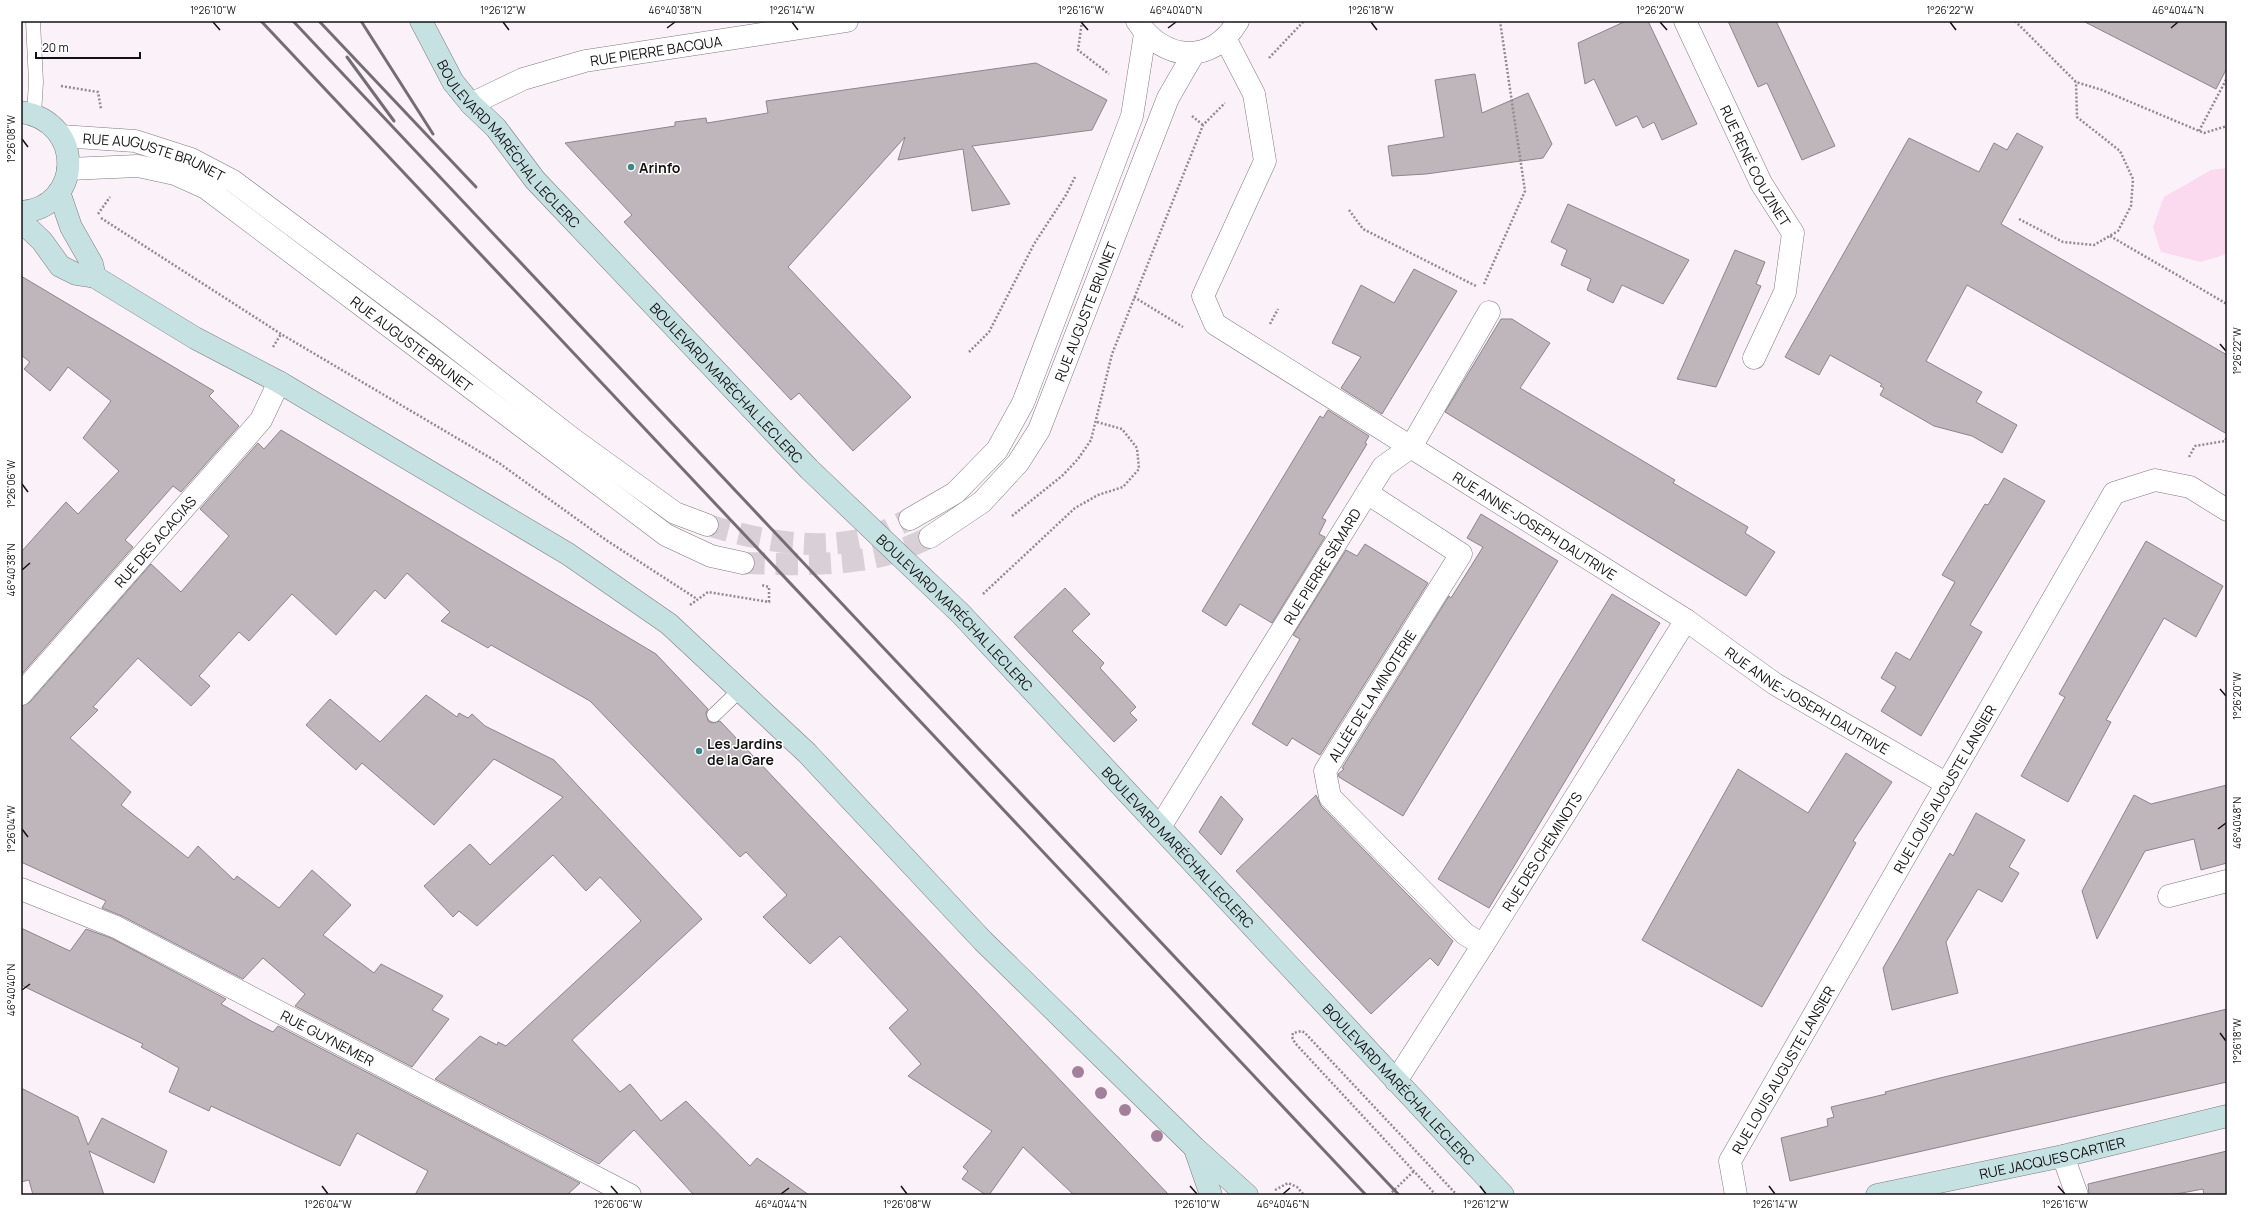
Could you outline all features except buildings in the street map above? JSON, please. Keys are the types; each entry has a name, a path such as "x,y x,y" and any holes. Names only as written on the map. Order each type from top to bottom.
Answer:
{"street":[{"name":"BOULEVARD MARÉCHAL LECLERC","path":"421,21 454,82 471,104 496,128 535,180 804,463 961,614 1503,1195"},
{"name":"RUE PIERRE BACQUA","path":"471,104 523,79 585,61 847,21"},
{"name":"RUE RENÉ COUZINET","path":"1685,21 1761,183 1793,233 1785,292 1754,358"},
{"path":"1141,28 1156,43 1168,50 1181,53 1194,53 1207,50 1232,30"},
{"name":"RUE AUGUSTE BRUNET","path":"910,519 955,493 997,450 1024,403 1132,116 1141,28"},
{"name":"RUE ANNE-JOSEPH DAUTRIVE","path":"1232,30 1247,81 1254,94 1265,161 1203,296 1215,324 1686,620 1775,684 1947,784"},
{"name":"RUE AUGUSTE BRUNET","path":"930,537 982,502 1018,463 1039,430 1168,98 1194,53"},
{"path":"28,113 50,123 61,136 68,158 64,181 71,227 92,264 95,277"},
{"name":"RUE AUGUSTE BRUNET","path":"61,136 135,141 191,159 233,182 434,331 574,440 675,513 707,525"},
{"name":"RUE AUGUSTE BRUNET","path":"64,181 138,166 175,174 206,188 666,535 712,556 743,563"},
{"path":"21,212 36,209 49,202 64,181"},
{"path":"21,221 42,241 60,266 76,274 95,277 195,338 279,382 568,554 670,624 807,753 983,941 1195,1148 1247,1195"},
{"name":"RUE PIERRE SÉMARD","path":"1160,827 1383,467 1411,447 1489,312"},
{"name":"RUE DES ACACIAS","path":"21,694 261,420 279,382"},
{"name":"RUE LOUIS AUGUSTE LANSIER","path":"1736,1195 1730,1161 2114,493 2155,480 2190,487 2227,510"},
{"name":"ALLÉE DE LA MINOTERIE","path":"1367,493 1461,554 1325,771 1330,797 1465,934 1484,945"},
{"name":"RUE DES CHEMINOTS","path":"1396,1081 1484,945 1686,620"},
{"path":"2169,896 2227,881"},
{"name":"RUE GUYNEMER","path":"21,889 116,926 630,1195"},
{"name":"RUE JACQUES CARTIER","path":"1877,1195 2063,1156 2227,1116"},
{"path":"1195,1148 1211,1195"},
{"path":"2063,1156 2077,1195"}],"lane":[{"path":"28,113 36,82 33,21"},
{"path":"714,715 740,690"}],"path":[{"path":"1082,21 1078,50 1114,78"},
{"path":"1006,520 1063,475 1078,459 1091,440 1097,422 1112,354 1203,125 1304,21"},
{"path":"1350,210 1363,229 1482,289 1525,191 1500,21"},
{"path":"2015,21 2076,82 2102,90 2204,133 2227,126"},
{"path":"2198,131 2227,78"},
{"path":"2019,219 2063,242 2094,245 2118,231 2131,206 2133,179 2120,150 2077,117 2076,82"},
{"path":"64,181 97,216 281,334 499,463 606,540 697,598 708,592 769,602 769,587"},
{"path":"2110,236 2227,304"},
{"path":"961,614 1075,508 1098,496 1123,487 1139,469 1137,448 1122,429 1097,422"},
{"path":"2176,484 2195,446 2225,441 2227,437"},
{"path":"1436,1195 1295,1043 1292,1037 1293,1033 1302,1031 1305,1033 1457,1195"},
{"path":"1389,1195 1414,1170"},
{"path":"1278,1187 1288,1183 1297,1187 1304,1195"}],"shaded area":[{"path":"2227,168 2227,254 2201,262 2161,252 2153,227 2164,197 2211,170"}],"tunnel":[{"path":"707,525 767,539 807,544 827,544 868,538 910,519"},
{"path":"743,563 816,564 846,562 878,557 896,552 930,537"}],"railway":[{"path":"261,21 1366,1195"},
{"path":"293,21 1399,1195"},
{"path":"319,21 476,187"},
{"path":"361,21 433,134"},
{"path":"347,57 394,121"}],"place":[{"name":"Arinfo","path":"631,167"},
{"name":"Les Jardins de la Gare","path":"699,751"}]}
